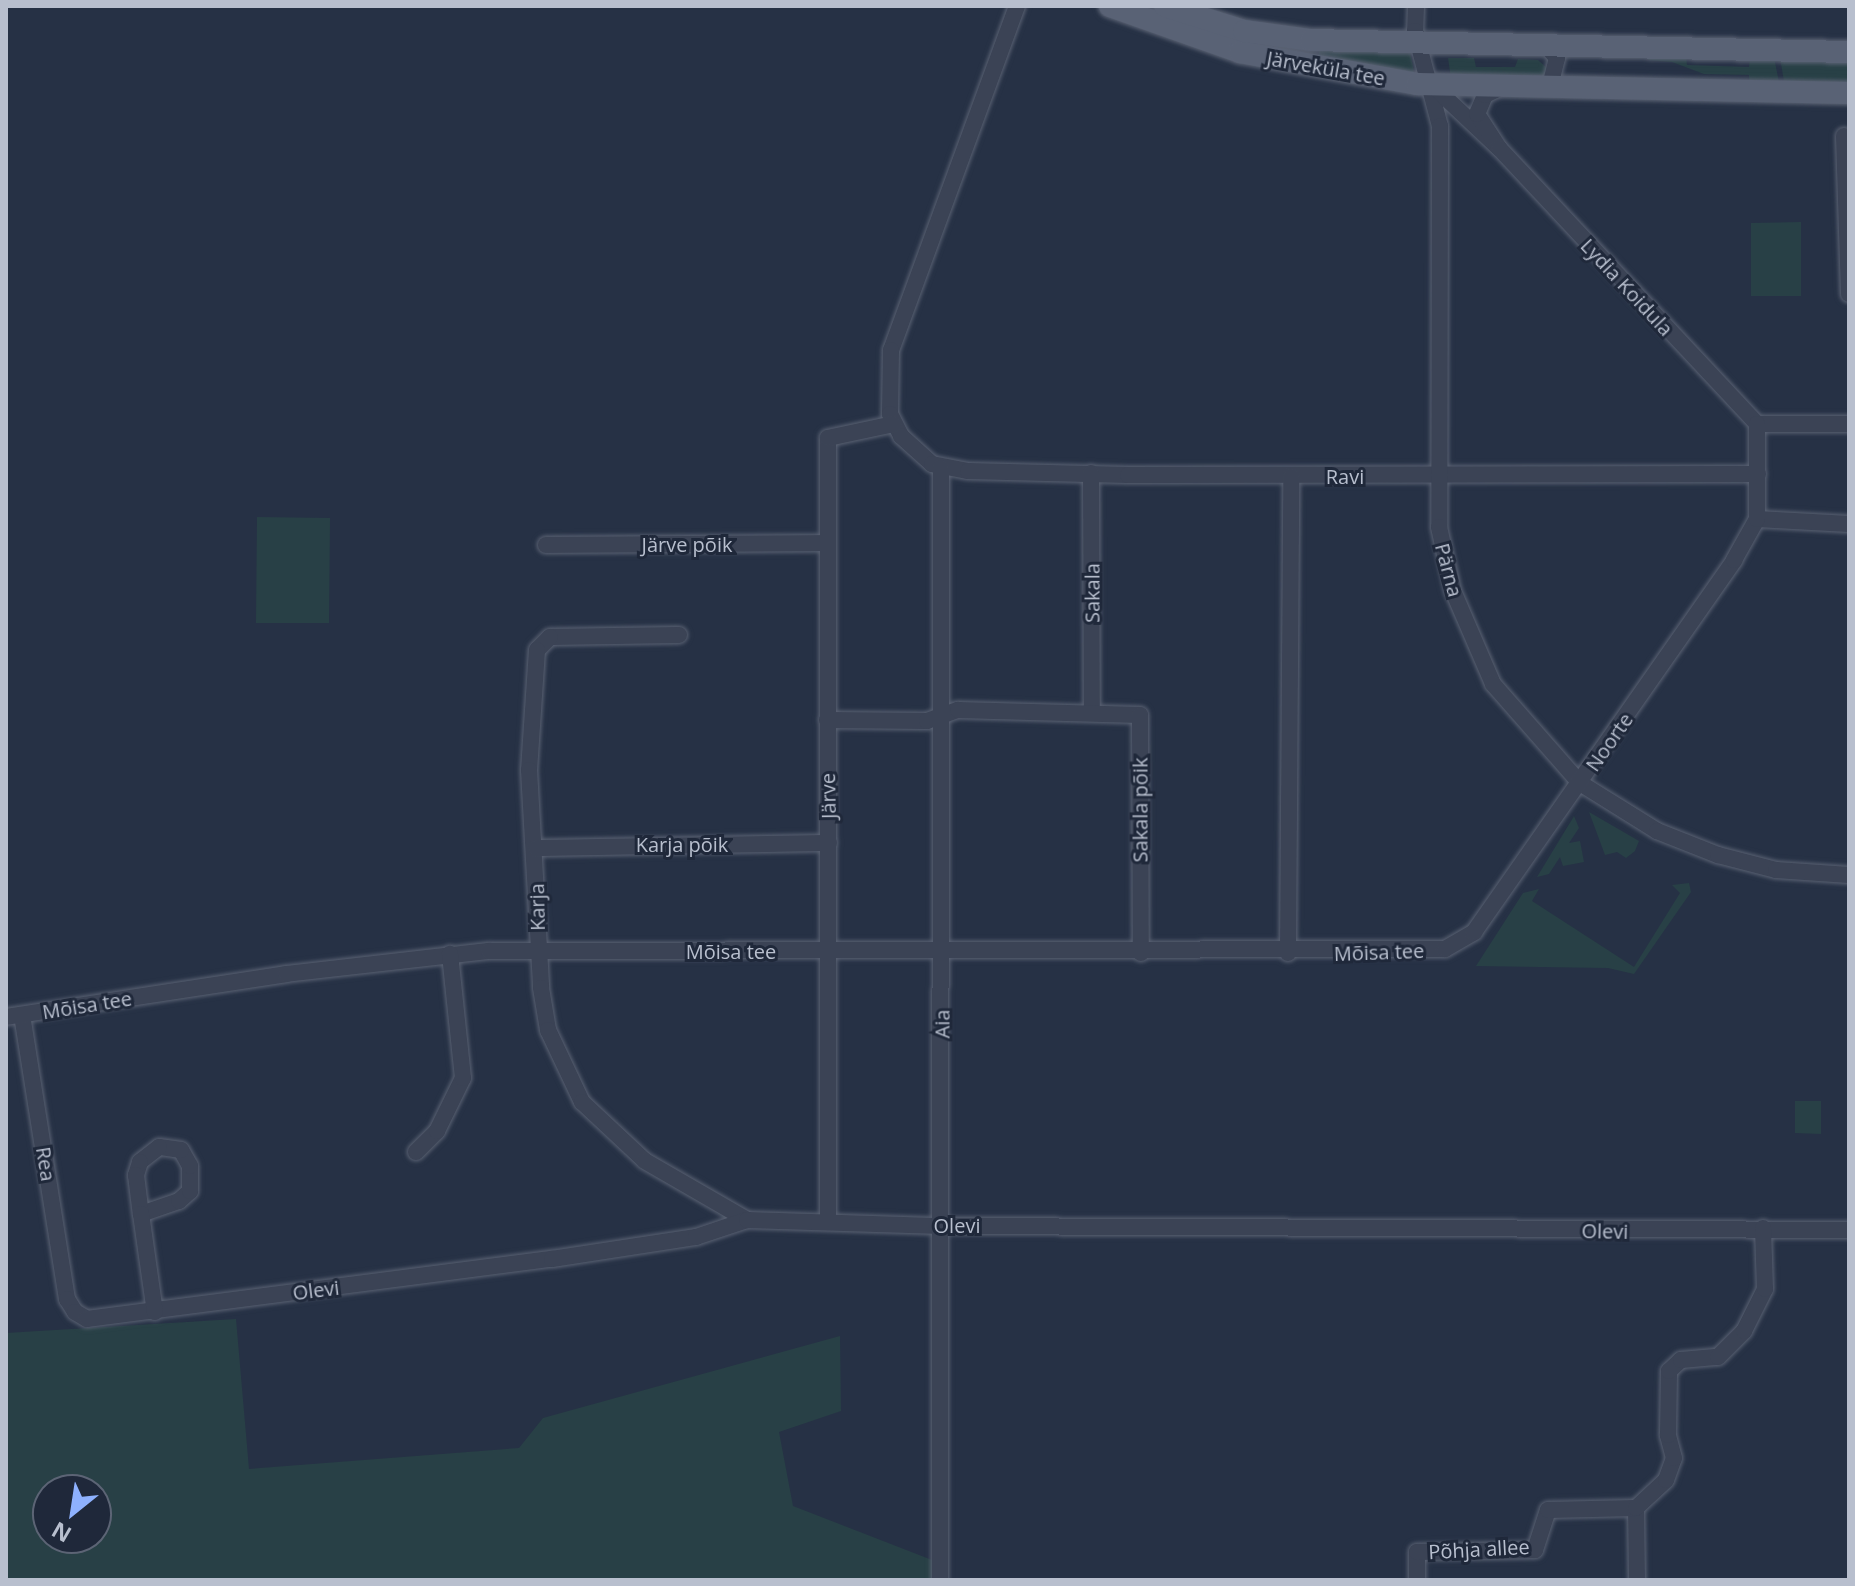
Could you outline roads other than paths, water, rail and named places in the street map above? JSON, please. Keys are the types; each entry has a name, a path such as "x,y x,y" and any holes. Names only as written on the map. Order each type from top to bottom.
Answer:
{"main road":[{"name":"Järveküla tee","path":"1110,6 1240,52 1432,85 1849,93"},
{"name":"Järveküla tee","path":"1165,6 1244,31 1311,40 1417,36 1546,45 1849,52"}],"street":[{"path":"937,466 894,424 889,383 894,339 981,116 1017,6"},
{"name":"Pärna","path":"1416,6 1417,36 1432,85 1440,126 1436,476 1447,571 1493,684 1580,783 1657,831 1718,855 1776,870 1849,875"},
{"path":"1546,45 1557,58 1550,86"},
{"name":"Lydia Koidula","path":"1432,85 1499,148 1757,424"},
{"name":"Lydia Koidula","path":"1499,148 1479,120 1478,108 1490,91 1517,86"},
{"path":"1844,136 1849,294"},
{"name":"Järve","path":"828,1221 828,438 894,424"},
{"path":"1849,424 1757,424 1757,519 1849,524"},
{"name":"Ravi","path":"937,466 1091,473 1291,476 1758,474"},
{"name":"Aia","path":"937,466 942,951 940,1580"},
{"name":"Sakala","path":"1091,473 1092,712"},
{"path":"1288,953 1291,476"},
{"name":"Noorte","path":"1445,949 1474,932 1580,783 1757,519"},
{"name":"Järve põik","path":"546,545 827,543"},
{"name":"Karja","path":"679,635 570,635 541,642 534,670 529,770 530,834 536,848 538,950 548,1030 582,1102 645,1161 747,1220"},
{"path":"827,720 916,721 958,710 1092,712"},
{"name":"Sakala põik","path":"1092,712 1140,715 1141,953"},
{"name":"Karja põik","path":"536,848 829,843"},
{"name":"Mõisa tee","path":"14,1016 450,954 538,950 1288,953 1445,949"},
{"path":"416,1152 437,1131 463,1078 450,954"},
{"name":"Rea","path":"14,1016 67,1299 75,1312"},
{"path":"141,1214 155,1312"},
{"name":"Olevi","path":"75,1312 87,1319 155,1312 696,1237 747,1220 942,1226 1849,1230"},
{"path":"1637,1580 1636,1508 1672,1472 1668,1376 1673,1364 1718,1357 1744,1331 1763,1300 1763,1228"},
{"name":"Põhja allee","path":"1417,1580 1417,1552 1535,1550 1548,1510 1636,1508"}]}
